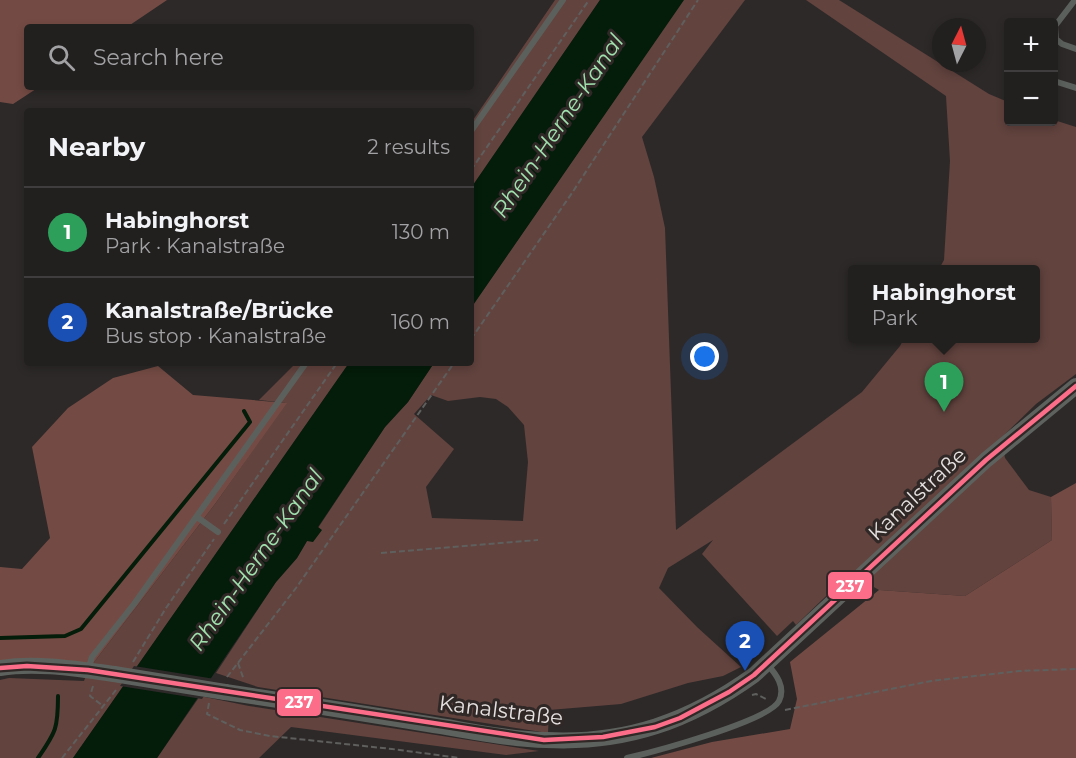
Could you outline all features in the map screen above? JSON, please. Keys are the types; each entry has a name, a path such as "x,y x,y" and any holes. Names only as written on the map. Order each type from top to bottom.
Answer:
{"main road":[{"name":"Kanalstraße","path":"0,669 27,666 115,682 225,686 249,695 544,740 574,741 632,733 680,718 724,696 766,663 986,460 1076,386"}],"lane":[{"path":"474,126 563,0"},
{"path":"1075,0 1054,26 1056,39 1076,49"},
{"path":"1058,83 1076,88"},
{"path":"91,677 92,657 134,604 304,366"},
{"path":"197,517 218,532"},
{"path":"627,758 687,742 763,715 779,701 781,687 776,674 766,663"}],"path":[{"path":"474,166 590,0"},
{"path":"474,335 572,193 698,0"},
{"path":"134,662 166,608 335,366"},
{"path":"225,686 452,366"},
{"path":"381,553 538,540"},
{"path":"775,706 783,710 791,709 931,681 1019,671 1076,669"},
{"path":"91,677 90,696 103,706"},
{"path":"62,758 103,706 115,682"},
{"path":"210,700 207,714 240,730 270,736 460,758"}],"shaded area":[{"path":"0,0 167,0 131,24 24,24 24,90 34,90 13,104 0,102"},
{"path":"555,0 600,0 474,184 474,119"},
{"path":"683,0 745,0 642,137 654,177 665,228 676,530 862,392 902,343 1040,343 1040,265 941,265 944,260 950,161 946,96 806,0 839,0 932,58 932,72 954,72 989,94 1004,100 1004,126 1058,126 1058,121 1076,127 1076,374 1036,404 1001,438 1005,458 1029,490 1051,497 1052,540 965,596 879,590 850,573 796,625 793,621 777,636 702,554 713,540 668,568 659,588 741,667 723,676 688,683 621,704 549,710 548,733 258,687 216,673 276,582 297,558 385,427 408,402 432,366 474,366 474,304","holes":["431,395 448,401 480,397 496,399 508,407 524,425 528,462 523,521 432,518 426,487 454,449 414,414"]},
{"path":"158,366 193,395 287,403 215,504 88,670 0,668 0,567 22,569 50,538 32,447 68,408 113,378"},
{"path":"293,366 347,366 73,758 0,758 0,680 9,678 84,681 88,670 215,504 286,403 259,400"},
{"path":"1076,483 1076,758 651,758 712,742 790,729 797,699 790,662 879,590 965,596 1052,540 1051,497"},
{"path":"200,696 249,706 539,751 506,755 291,727 259,758 157,758"}],"water":[{"name":"Rhein-Herne-Kanal","path":"600,0 684,0 474,304 474,184"},
{"name":"Rhein-Herne-Kanal","path":"347,366 432,366 408,402 385,427 318,527 322,530 313,542 307,541 297,558 276,582 157,758 73,758"}],"pier":[{"path":"134,666 215,679 202,699 120,686"}],"waterway":[{"path":"0,638 65,636 81,629 250,422 244,411"},
{"path":"38,758 55,729 58,696"}],"transit line":[{"name":"237","path":"0,668 27,666 88,670 544,740 603,737 655,727 680,718 729,692 754,675 986,460 1076,386"}],"place":[{"name":"Habinghorst","path":"944,412"},
{"name":"Kanalstraße/Brücke","path":"745,671"}]}
